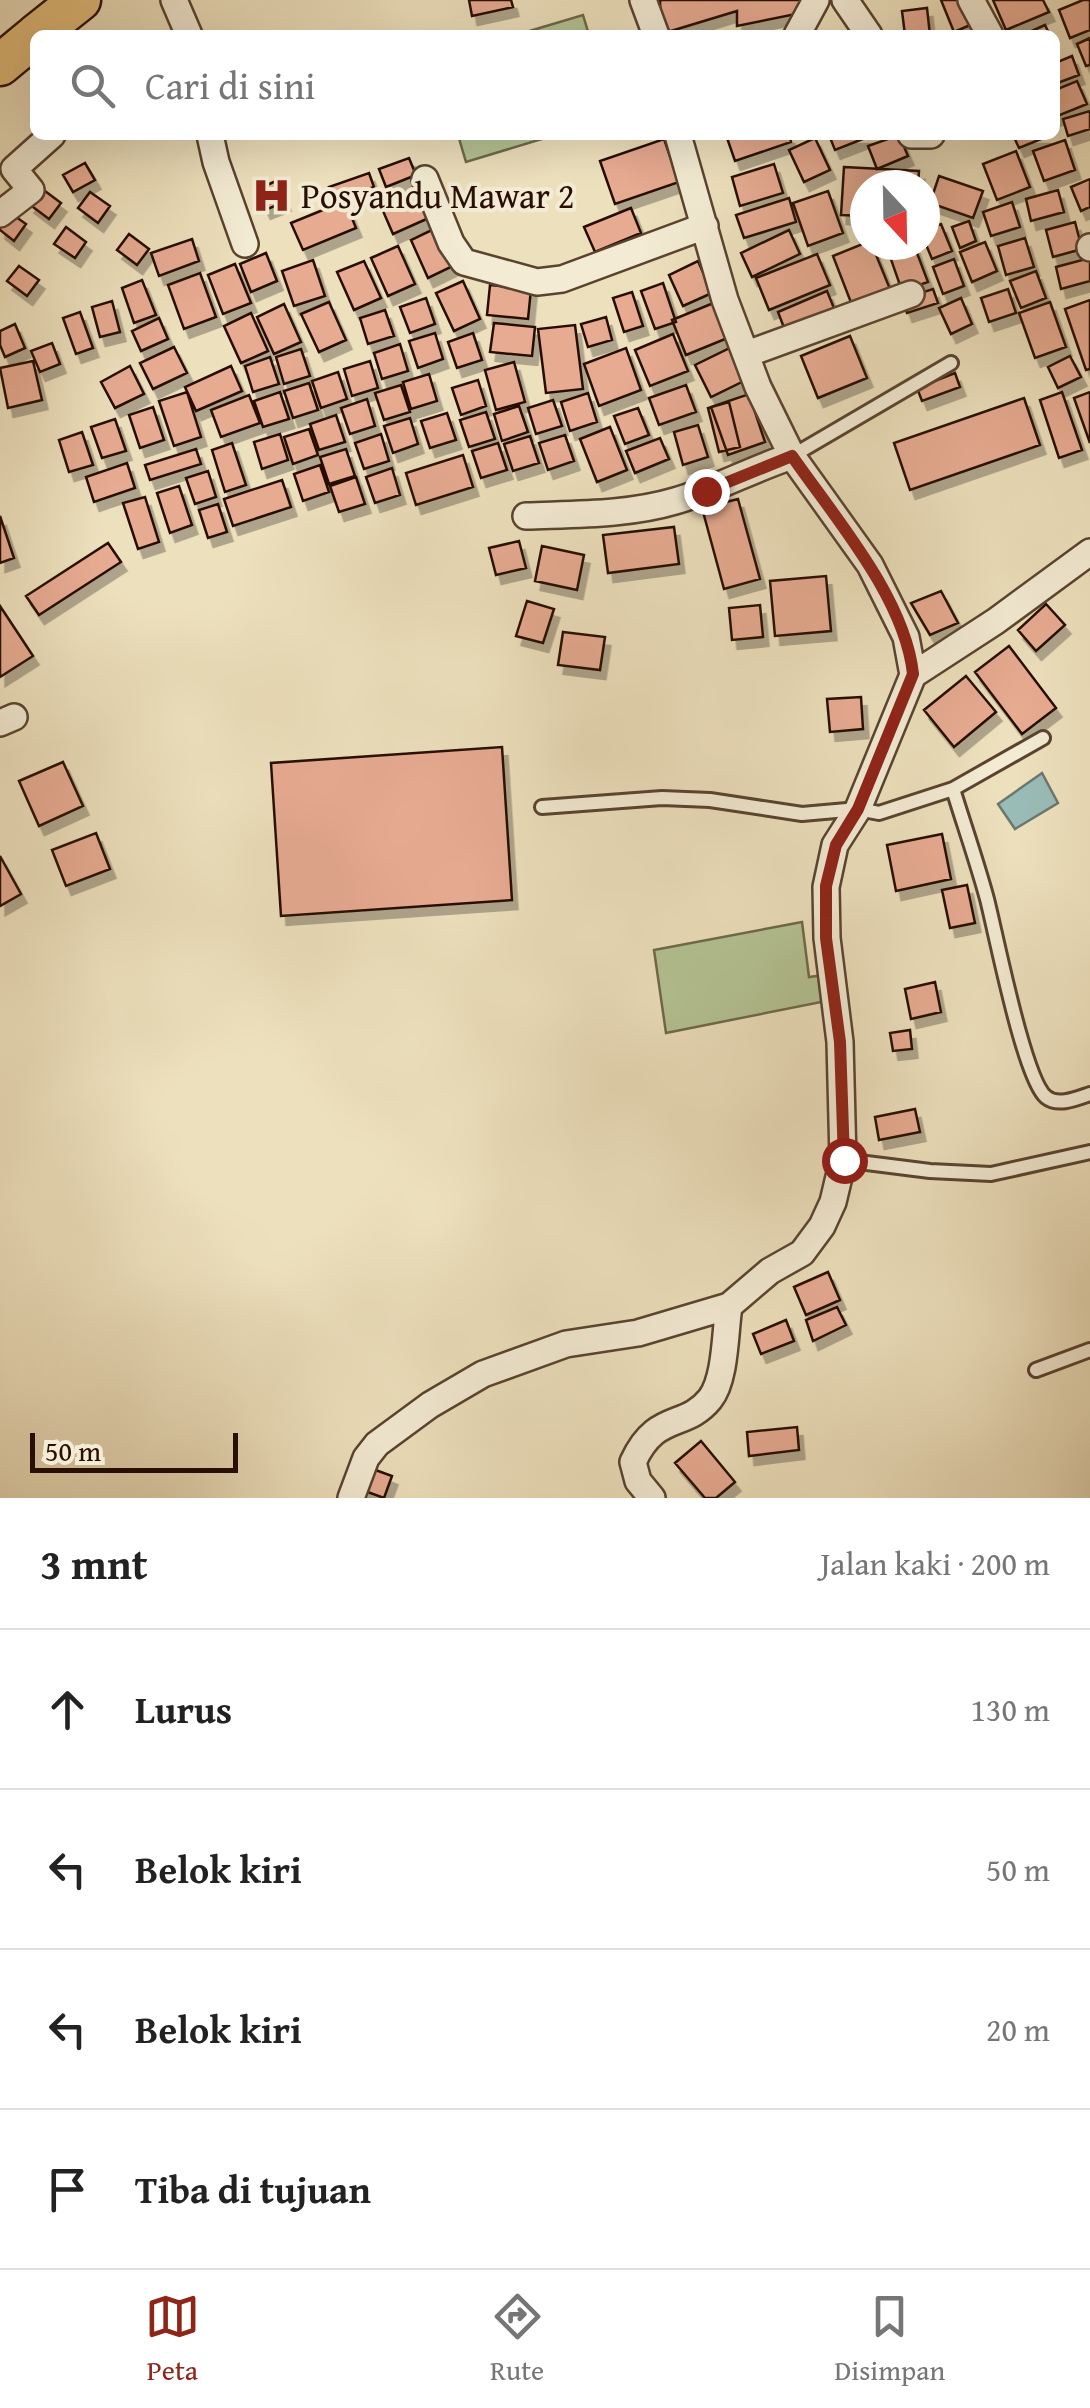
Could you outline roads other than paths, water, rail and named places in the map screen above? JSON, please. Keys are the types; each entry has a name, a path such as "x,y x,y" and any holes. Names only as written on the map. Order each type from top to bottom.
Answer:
{"highway":[{"path":"43,30 80,0"}],"street":[{"path":"174,0 187,30"},
{"path":"643,0 654,30"},
{"path":"800,30 816,0"},
{"path":"845,0 866,30"},
{"path":"971,0 987,30"},
{"path":"0,214 30,190 14,168 46,140"},
{"path":"212,140 245,244"},
{"path":"351,1498 366,1458 377,1444 430,1405 483,1374 566,1344 638,1333 729,1306 770,1270 802,1253 822,1226 844,1160 840,1042 826,938 826,886 836,845 858,809 913,674 906,637 870,565 792,456 758,387 725,300 679,140"},
{"path":"425,179 451,243 464,262 537,282 562,279 705,226"},
{"path":"747,354 911,294"},
{"path":"526,516 662,505 792,456"},
{"path":"913,674 1090,552"},
{"path":"652,1498 638,1481 632,1462 640,1444 653,1430 692,1414 709,1401 721,1376 729,1306"}],"lane":[{"path":"792,456 951,364"},
{"path":"542,807 662,798 710,800 802,814 858,809 879,813 952,788 1043,738"},
{"path":"952,788 1039,1086 1054,1101 1090,1094"},
{"path":"844,1160 914,1170 991,1174 1090,1152"},
{"path":"1036,1370 1090,1350"}],"water":[{"path":"1042,773 1058,803 1015,829 998,804"}],"place":[{"name":"Posyandu Mawar 2","path":"271,196"}]}
